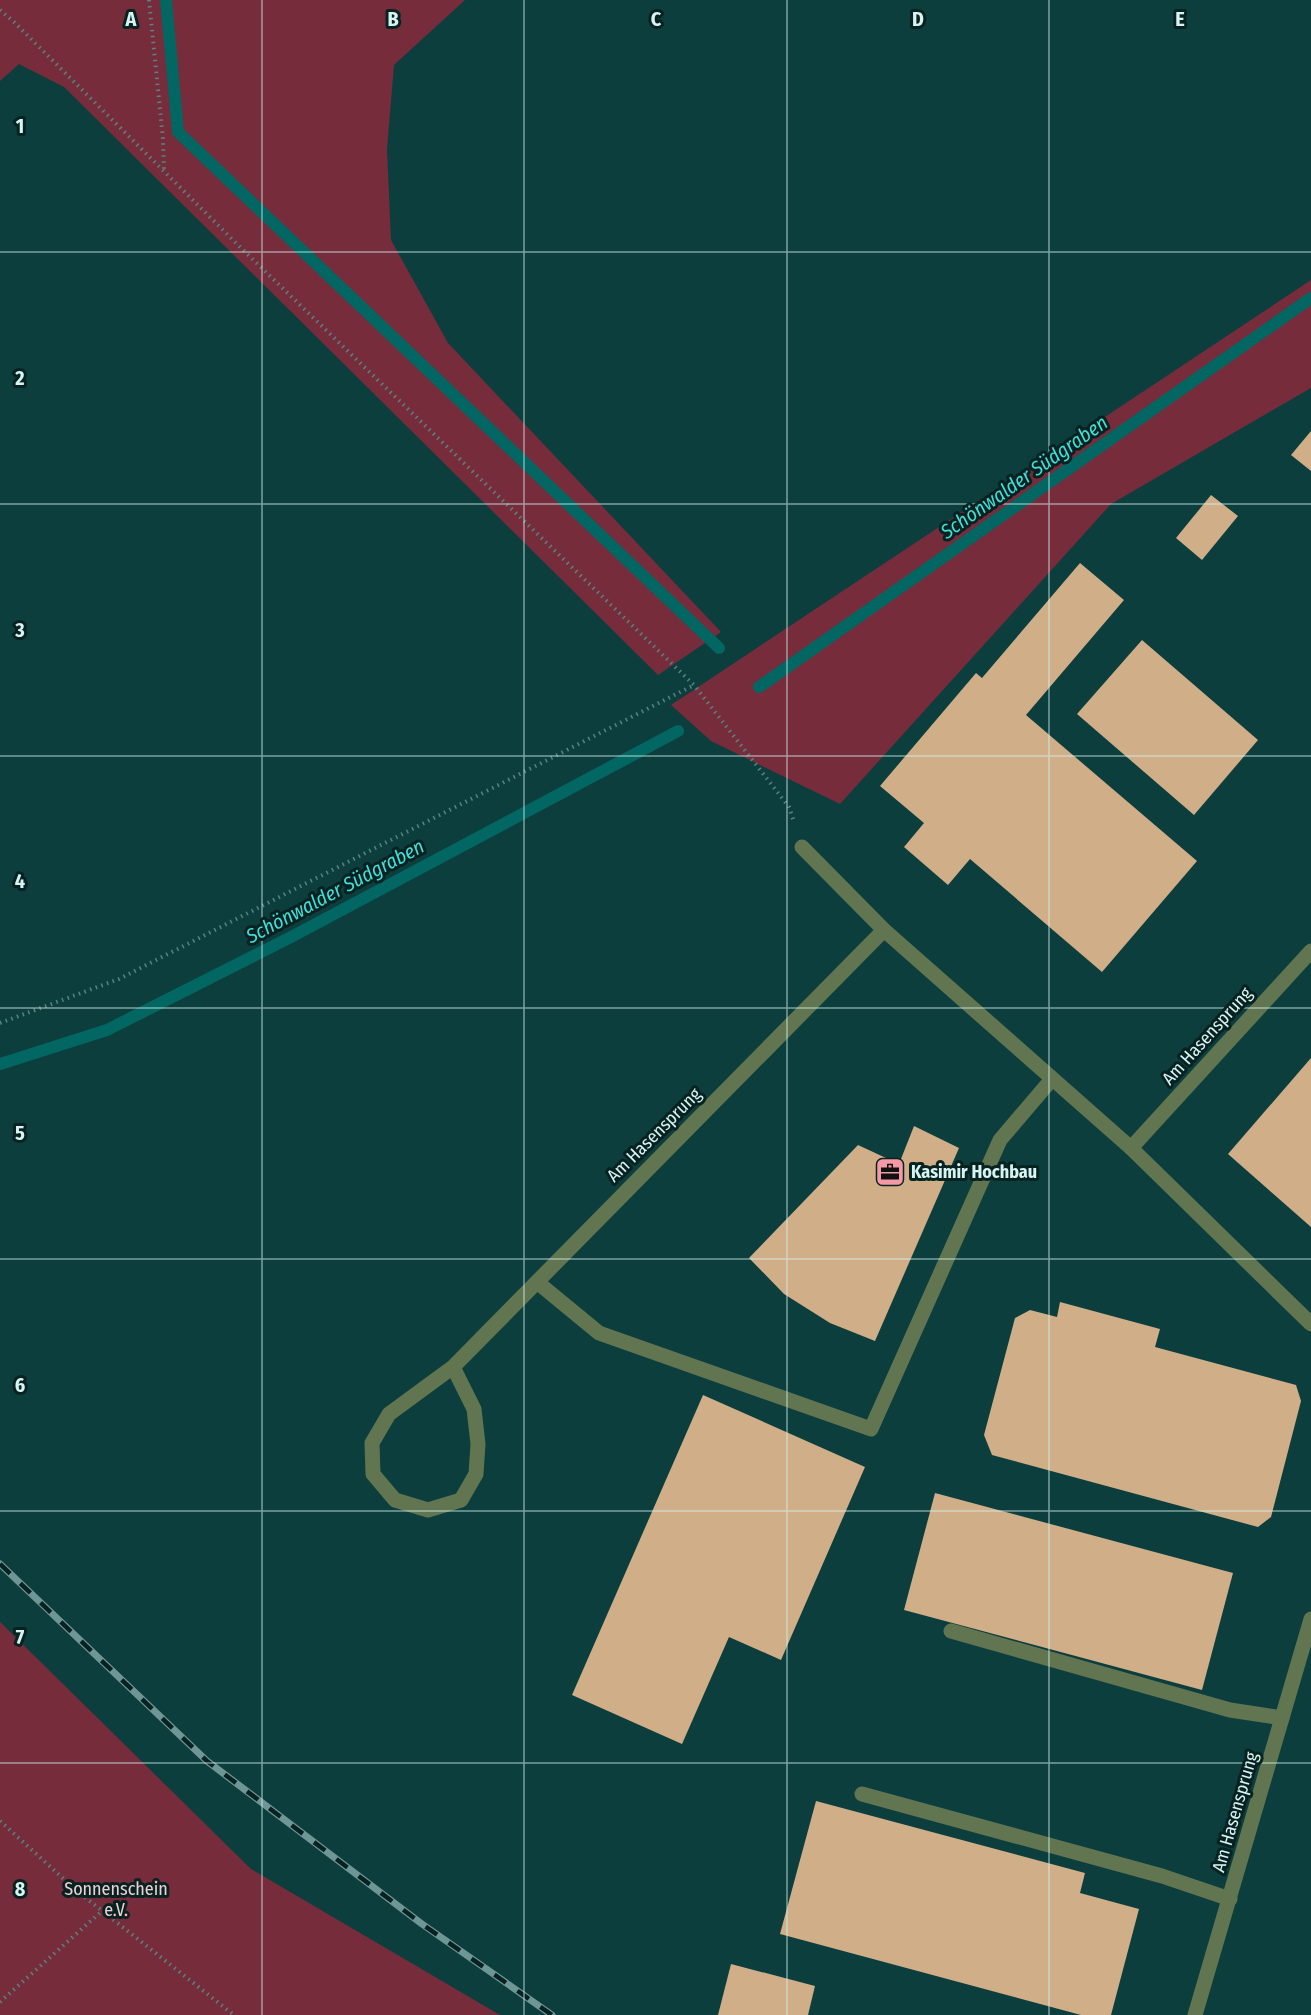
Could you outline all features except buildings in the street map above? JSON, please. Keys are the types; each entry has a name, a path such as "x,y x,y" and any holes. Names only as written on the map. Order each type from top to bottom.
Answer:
{"street":[{"path":"802,846 884,930 1131,1148 1311,1324"},
{"name":"Am Hasensprung","path":"453,1367 474,1409 478,1444 476,1474 461,1500 428,1510 395,1500 373,1474 372,1443 389,1414 453,1367 884,930"},
{"name":"Am Hasensprung","path":"1131,1148 1311,951"},
{"path":"537,1282 598,1333 871,1429 1000,1140 1052,1079"},
{"name":"Am Hasensprung","path":"1195,2015 1311,1619"},
{"path":"951,1630 1230,1710 1282,1718"},
{"path":"862,1794 1162,1876 1230,1899"}],"path":[{"path":"150,0 164,171"},
{"path":"0,10 694,685 789,807 802,846"},
{"path":"0,1023 119,979 694,685"},
{"path":"0,1821 77,1891 234,2015"},
{"path":"0,2002 102,1911"}],"green space":[{"path":"0,0 465,0 394,65 387,149 391,240 448,343 721,632 658,675 64,87 19,64 0,81"},
{"path":"1311,280 1311,388 1111,504 840,804 711,741 671,705"},
{"name":"Sonnenschein e.V.","path":"0,1622 251,1869 500,2015 0,2015"}],"waterway":[{"path":"166,0 178,132 719,648"},
{"name":"Schönwalder Südgraben","path":"759,687 1311,298"},
{"name":"Schönwalder Südgraben","path":"0,1064 107,1030 293,936 678,731"}],"railway":[{"path":"0,1564 207,1761 422,1924 552,2015"}],"place":[{"name":"Kasimir Hochbau","path":"890,1172"}]}
